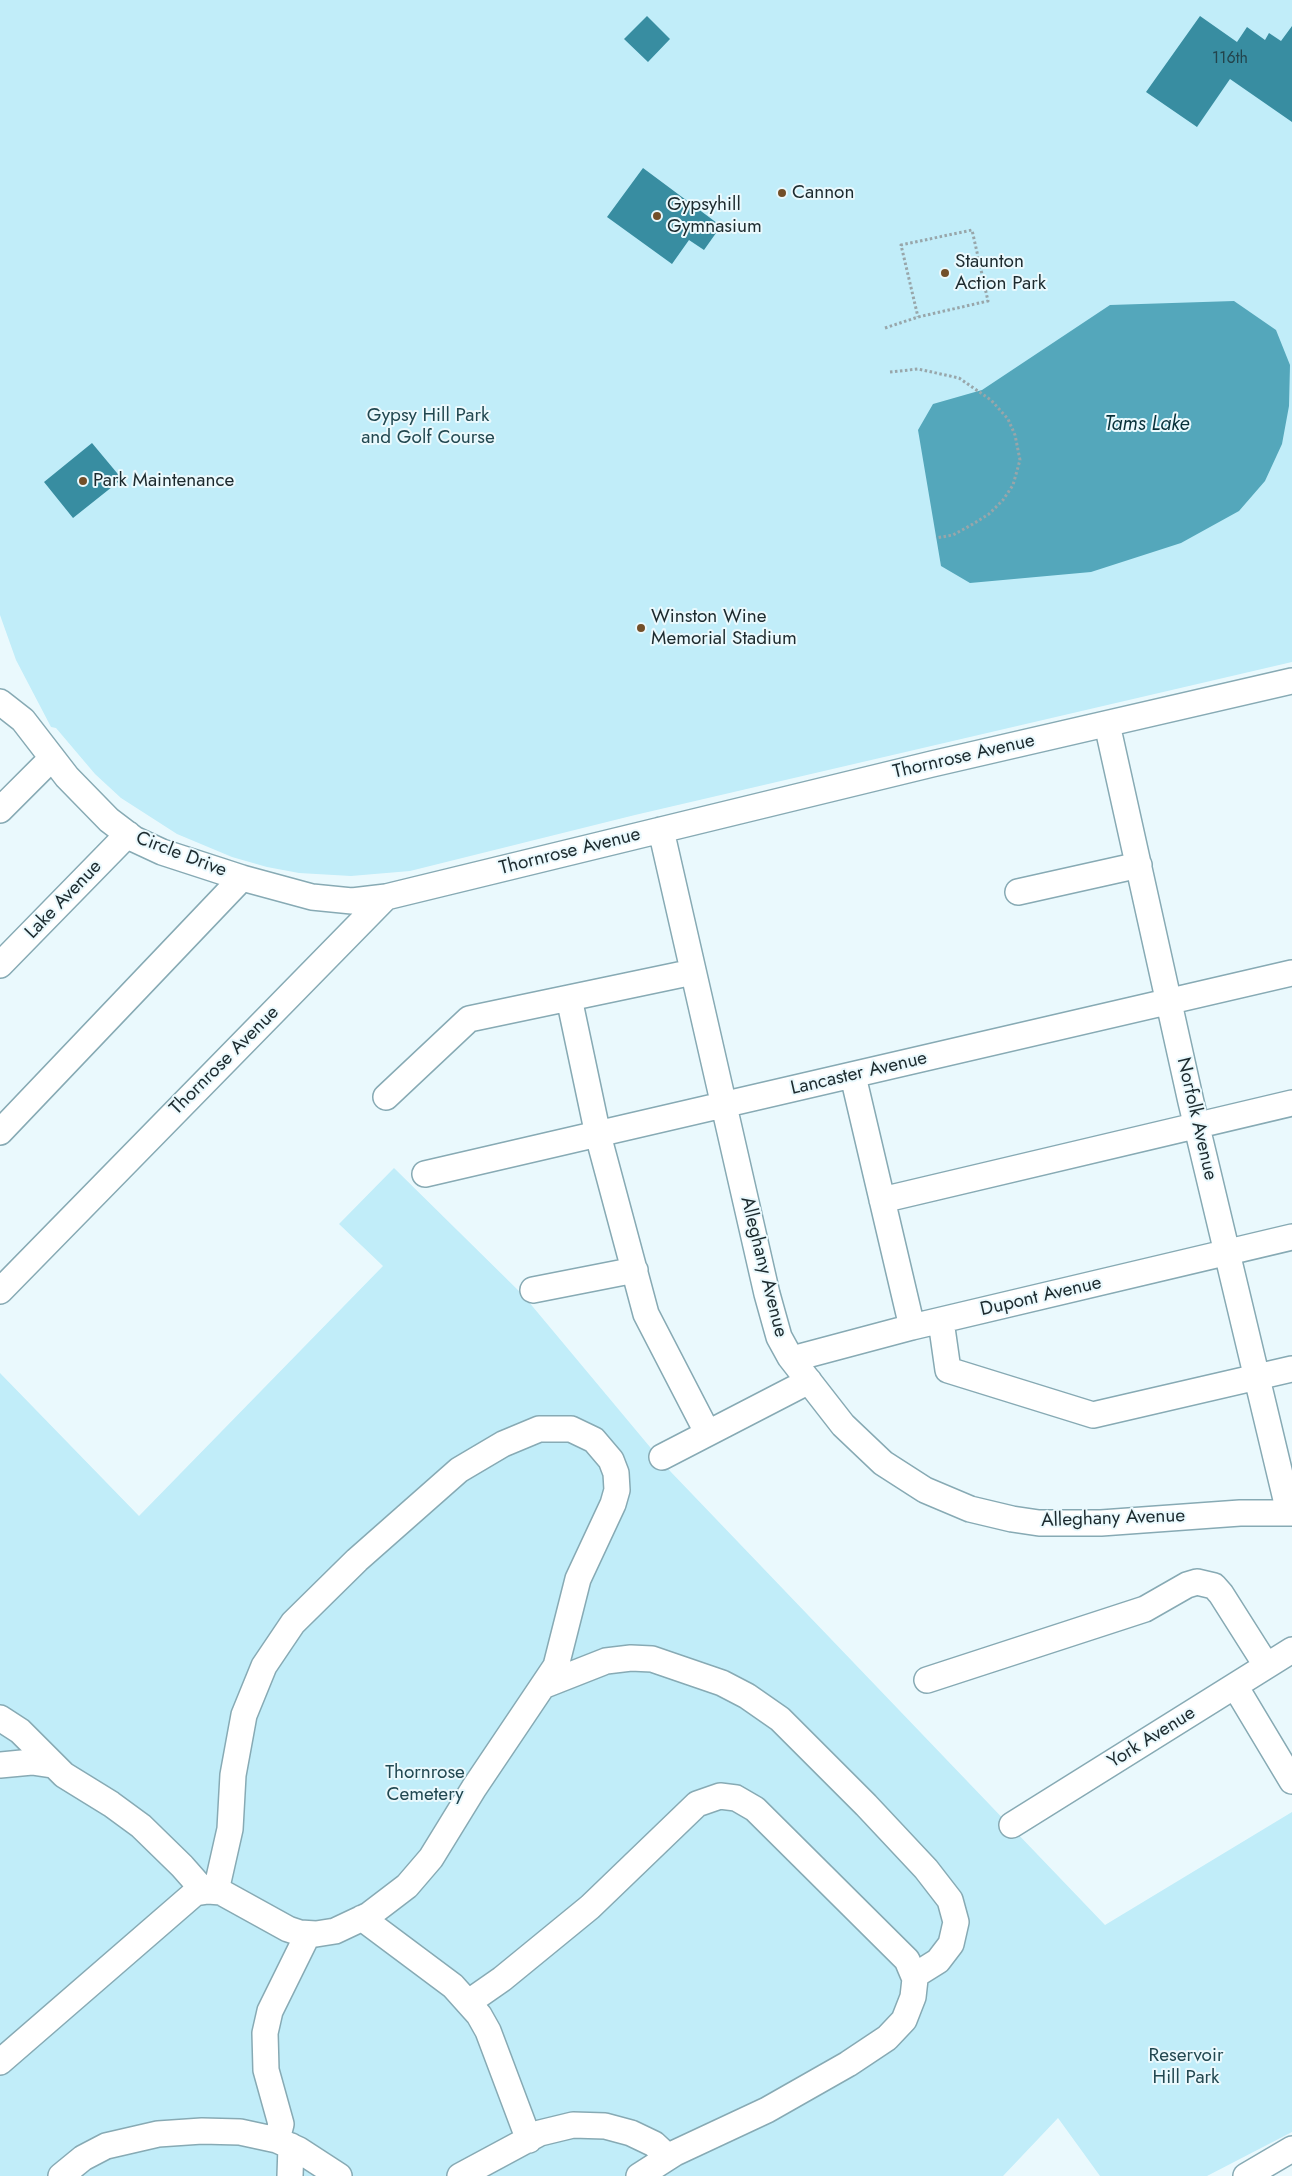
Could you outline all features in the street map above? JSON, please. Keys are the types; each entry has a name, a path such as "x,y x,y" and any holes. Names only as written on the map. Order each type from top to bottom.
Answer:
{"street":[{"name":"Thornrose Avenue","path":"5,1276 386,897 1292,681"},
{"name":"Circle Drive","path":"0,702 23,720 51,758 109,820 128,834 157,850 242,878 332,900 357,901 386,897"},
{"name":"Norfolk Avenue","path":"1107,724 1140,864 1197,1127 1256,1378 1291,1512"},
{"path":"0,810 51,758"},
{"name":"Alleghany Avenue","path":"661,830 767,1294 779,1337 809,1382 843,1425 884,1463 925,1490 984,1513 1039,1523 1101,1522 1240,1513 1291,1512"},
{"name":"Lake Avenue","path":"0,965 128,834"},
{"path":"1018,892 1140,864"},
{"path":"0,1132 242,878"},
{"path":"386,1097 469,1019 693,972"},
{"name":"Lancaster Avenue","path":"425,1174 724,1107 1169,1000 1292,973"},
{"path":"569,998 598,1135 646,1314 707,1432"},
{"path":"853,1076 912,1327"},
{"path":"882,1200 1197,1127 1292,1102"},
{"name":"Dupont Avenue","path":"792,1358 912,1327 1292,1237"},
{"path":"533,1290 635,1270"},
{"path":"941,1321 948,1370 1093,1415 1292,1370"},
{"path":"662,1457 707,1432 809,1382"},
{"path":"0,2062 195,1893 210,1891 231,1897 288,1929 308,1934 335,1931 382,1907 404,1890 425,1866 474,1788 544,1685 560,1654 570,1604 578,1579 613,1504 617,1490 616,1470 601,1447 580,1432 558,1428 530,1432 459,1470 357,1560 285,1633 258,1678 244,1715 233,1775 230,1829 210,1891"},
{"path":"927,1680 1145,1609 1187,1585 1197,1582 1214,1586 1221,1594 1266,1665"},
{"name":"York Avenue","path":"1012,1825 1292,1650"},
{"path":"544,1685 606,1661 631,1658 652,1660 722,1683 746,1696 780,1719 866,1805 926,1869 950,1900 956,1922 951,1944 938,1961 914,1976"},
{"path":"1235,1686 1292,1781"},
{"path":"0,1718 20,1731 52,1765 141,1826 210,1891"},
{"path":"0,1765 32,1762 52,1765"},
{"path":"469,2002 502,1979 590,1907 697,1804 720,1796 736,1798 755,1809 906,1959 914,1976 915,1990 909,2011 898,2028 887,2038 848,2064 767,2110 668,2157 640,2176"},
{"path":"362,1918 450,1984 469,2002 488,2031 528,2140"},
{"path":"290,2176 280,2119 266,2070 265,2033 270,2011 308,1934"},
{"path":"460,2176 528,2140 560,2127 581,2124 605,2126 643,2138 668,2157"},
{"path":"61,2176 83,2158 98,2150 158,2134 202,2131 254,2134 284,2143 339,2176"},
{"path":"1246,2176 1292,2149"}],"path":[{"path":"885,328 918,317 988,302 972,230 901,245 918,317"},
{"path":"890,372 918,370 959,378 980,391 1008,419 1015,435 1020,460 1013,485 1003,500 989,514 953,535 936,538"}],"green space":[{"name":"Gypsy Hill Park and Golf Course","path":"0,0 1292,0 1292,662 635,815 410,871 351,876 299,873 267,867 232,857 177,834 121,798 95,774 56,728 51,727 16,660 0,615"},
{"name":"Thornrose Cemetery","path":"394,1168 523,1295 670,1471 1105,1925 1292,1812 1292,2132 1207,2176 1100,2176 1058,2118 1003,2176 0,2176 0,1373 139,1516 383,1266 339,1224"}],"water":[{"name":"Tams Lake","path":"1234,301 1276,330 1290,365 1289,406 1282,444 1265,481 1239,511 1181,543 1091,572 970,583 941,566 918,430 933,404 982,390 1110,305"}],"building":[{"path":"647,16 670,39 648,62 624,39"},
{"path":"1200,16 1237,42 1247,27 1265,40 1269,33 1281,41 1292,26 1292,122 1230,79 1197,127 1146,92"},
{"name":"Gypsyhill Gymnasium","path":"643,168 721,226 704,250 689,240 672,264 607,217"},
{"name":"Park Maintenance","path":"92,443 122,479 73,518 44,482"}],"place":[{"name":"Cannon","path":"782,193"},
{"name":"Gypsyhill Gymnasium","path":"657,216"},
{"name":"Staunton Action Park","path":"945,273"},
{"name":"Park Maintenance","path":"83,481"},
{"name":"Winston Wine Memorial Stadium","path":"641,628"}],"park label":[{"name":"Reservoir Hill Park","path":"1186,2067"}]}
